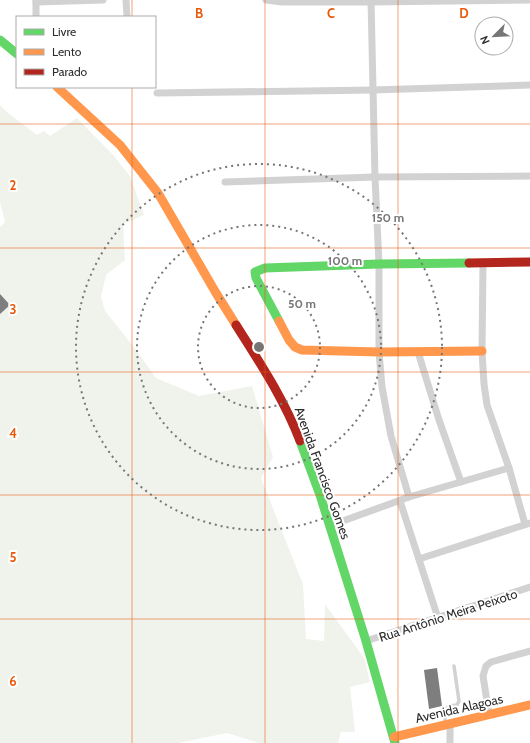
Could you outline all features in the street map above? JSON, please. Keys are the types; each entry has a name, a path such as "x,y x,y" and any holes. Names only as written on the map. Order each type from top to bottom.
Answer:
{"main road":[{"path":"0,40 16,53"},
{"name":"Avenida Francisco Gomes","path":"58,88 120,145 158,193 216,294 276,389 292,421 320,495 366,642 394,740"},
{"path":"482,351 379,352 302,350 295,347 289,340 256,278 255,272 265,268 379,264 530,262"},
{"name":"Avenida Alagoas","path":"394,740 490,714 530,705"}],"street":[{"path":"36,16 36,1 103,0"},
{"path":"126,0 127,16"},
{"path":"266,0 282,2 530,0"},
{"path":"371,1 375,177 379,264 379,352 382,387 391,436 409,497"},
{"path":"157,93 373,90 530,85"},
{"path":"225,182 375,177 530,176"},
{"path":"419,559 528,524 487,405 482,351 483,263"},
{"path":"418,352 439,420 461,482"},
{"path":"329,526 409,497 508,468"},
{"path":"400,501 438,618"},
{"name":"Rua Antônio Meira Peixoto","path":"366,642 530,588"},
{"path":"490,714 483,676 486,666 491,662 530,651"},
{"path":"448,725 450,743"}],"lane":[{"path":"448,725 445,710 449,706 457,705 459,702 454,666"}],"shaded area":[{"path":"0,105 37,135 44,131 50,136 77,118 114,156 130,176 144,215 123,224 125,260 106,275 101,297 105,311 156,378 199,396 252,386 273,457 261,478 303,584 306,639 324,641 325,604 364,658 370,682 350,687 355,732 341,732 338,743 259,743 227,733 178,743 0,743 0,227 5,222 0,202"}],"building":[{"path":"0,294 10,305 0,314"},
{"path":"437,668 442,706 429,709 424,670"}],"traffic: fast":[{"path":"0,40 16,53"},
{"path":"279,321 256,278 255,272 265,268 379,264 469,263"},
{"path":"300,441 320,495 366,641 395,743"}],"traffic: slow":[{"path":"58,88 120,145 158,193 236,325"},
{"path":"279,321 289,340 295,347 302,350 379,352 482,351"},
{"path":"394,737 530,705"}],"traffic: jam":[{"path":"469,263 530,262"},
{"path":"236,325 263,367 287,410 300,441"}]}
